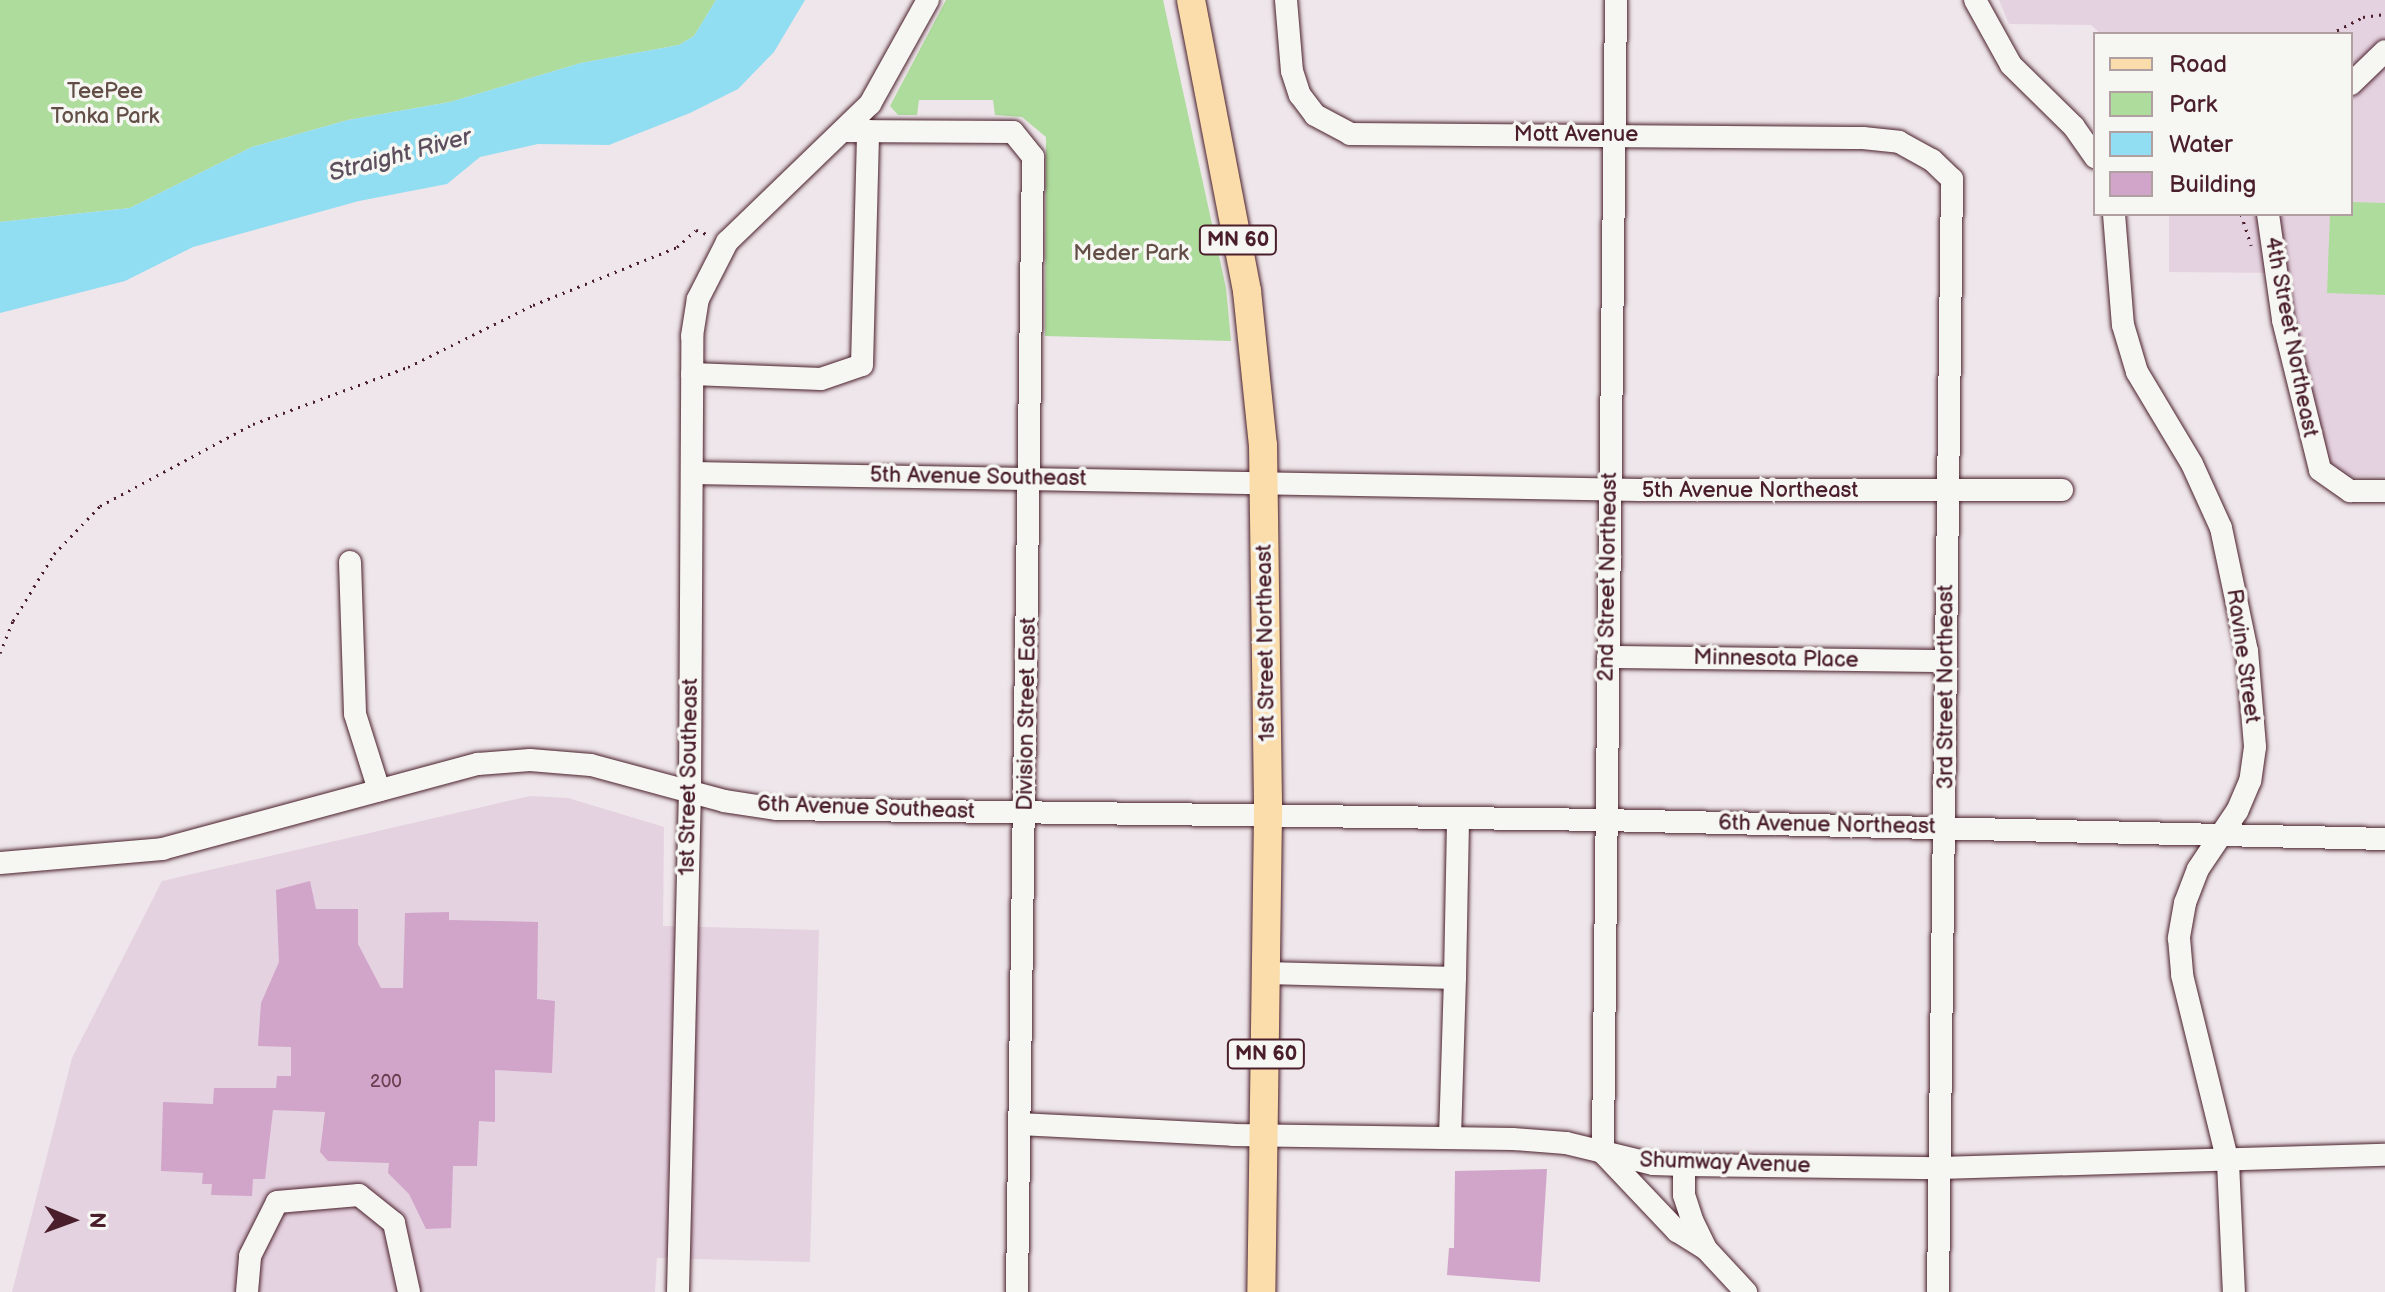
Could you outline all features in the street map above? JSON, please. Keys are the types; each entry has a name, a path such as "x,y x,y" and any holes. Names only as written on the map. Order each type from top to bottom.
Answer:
{"main road":[{"name":"1st Street Northeast","path":"1191,0 1247,291 1263,484 1268,815 1261,1292"}],"street":[{"name":"1st Street Southeast","path":"678,1292 690,792 692,374 698,299 711,265 727,242 870,104 928,0"},
{"name":"Mott Avenue","path":"1286,0 1292,71 1300,95 1331,128 1370,137 1613,134 1899,142 1932,160 1952,179"},
{"name":"2nd Street Northeast","path":"1603,1153 1603,820 1608,657 1616,0"},
{"path":"1975,0 2011,65 2074,127 2093,154"},
{"path":"2353,82 2385,51"},
{"path":"692,374 821,379 862,365 868,131 844,131"},
{"name":"Division Street East","path":"868,131 1013,132 1023,139 1033,157 1031,477 1017,1292"},
{"name":"3rd Street Northeast","path":"1938,1292 1952,179"},
{"name":"Ravine Street","path":"2114,216 2115,276 2137,372 2192,464 2221,528 2247,651 2255,747 2252,770 2237,811 2189,891 2179,938 2182,975 2228,1162 2234,1292"},
{"name":"4th Street Northeast","path":"2268,216 2305,424 2320,470 2350,491 2385,491"},
{"name":"5th Avenue Southeast","path":"692,473 1031,477 1263,484"},
{"name":"5th Avenue Northeast","path":"1263,484 1948,493 2062,490"},
{"path":"350,562 355,714 379,790"},
{"name":"Minnesota Place","path":"1608,657 1944,661"},
{"name":"6th Avenue Southeast","path":"0,863 162,849 478,764 530,760 591,765 690,792 777,809 1268,815"},
{"name":"6th Avenue Northeast","path":"1268,815 1946,828 2219,839 2385,839"},
{"path":"1450,1138 1458,818"},
{"path":"1267,973 1455,978"},
{"name":"Shumway Avenue","path":"1019,1124 1264,1136 1566,1143 1603,1153 1684,1165 1940,1168 2228,1162 2322,1153 2385,1155"},
{"path":"1603,1153 1677,1231 1706,1249 1746,1292"},
{"path":"1684,1165 1684,1195 1706,1249"},
{"path":"247,1292 250,1256 277,1202 359,1195 394,1223 409,1292"}],"path":[{"path":"2334,32 2363,17 2385,14"},
{"path":"2242,216 2253,251"},
{"path":"0,653 13,621 54,554 100,506 253,424 408,367 533,305 677,247 696,230 727,242"}],"shaded area":[{"path":"1999,0 2385,0 2385,475 2346,477 2320,470 2276,273 2169,272 2169,216 2353,216 2353,32 2099,32 2091,25 2009,24"},
{"path":"530,796 568,798 664,827 663,926 819,930 810,1262 657,1258 655,1292 12,1292 72,1058 162,881"}],"green space":[{"name":"TeePee Tonka Park","path":"0,0 716,0 694,36 679,45 581,63 450,102 348,120 252,147 130,208 0,222"},
{"name":"Meder Park","path":"946,0 1163,0 1226,288 1231,341 1045,336 1046,137 1022,117 995,115 993,100 919,100 917,115 898,115 890,106"},
{"path":"2353,202 2385,203 2385,295 2327,293 2330,216 2353,216"}],"water":[{"name":"Straight River","path":"716,0 805,0 774,52 738,89 690,113 609,145 538,144 480,157 447,184 359,201 193,247 125,281 0,313 0,222 130,208 252,147 348,120 450,102 581,63 679,45 694,36"}],"building":[{"path":"310,881 316,909 358,909 358,944 381,988 403,988 405,913 449,912 449,920 538,922 537,999 555,1001 552,1073 495,1070 495,1122 479,1121 477,1166 453,1166 451,1228 426,1229 409,1194 388,1173 389,1163 328,1161 320,1152 325,1112 273,1110 265,1179 253,1179 252,1196 211,1195 212,1184 202,1184 203,1173 161,1171 163,1102 213,1104 214,1088 276,1088 277,1076 291,1076 291,1047 258,1046 261,1003 279,962 276,890"},
{"path":"1547,1169 1540,1282 1447,1275 1449,1248 1454,1248 1455,1171"}]}
